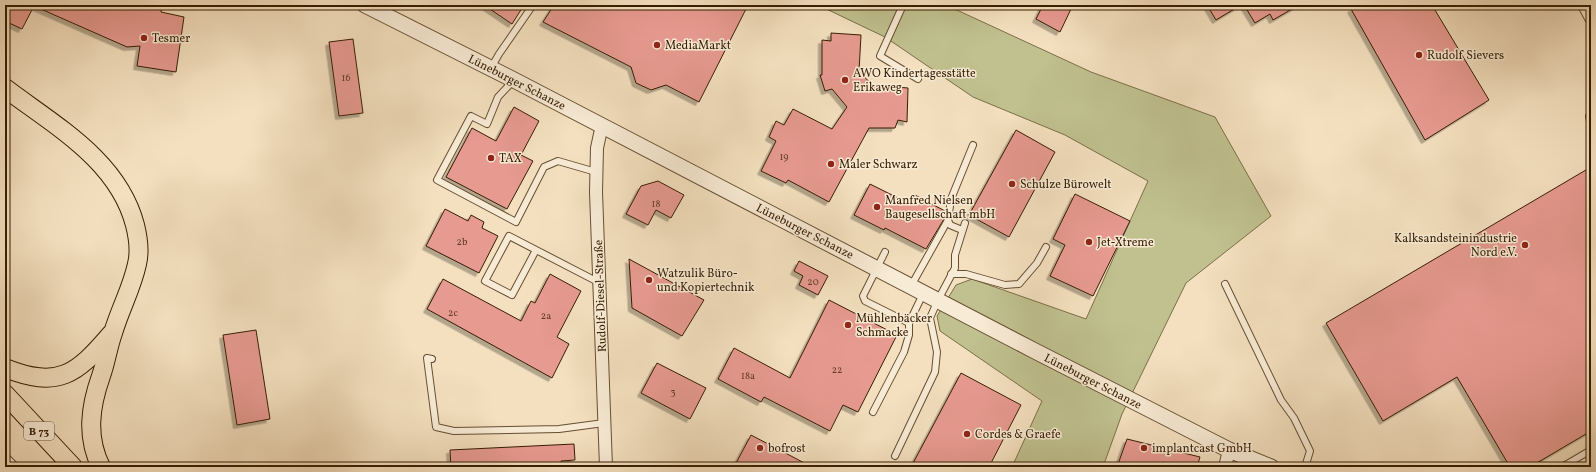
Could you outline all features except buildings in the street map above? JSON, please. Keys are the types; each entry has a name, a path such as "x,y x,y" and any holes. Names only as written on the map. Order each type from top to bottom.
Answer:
{"main road":[{"path":"5,88 85,148 100,162 125,196 131,209 138,237 138,263 127,299 113,332 92,408 90,428 97,458 101,467"},
{"path":"5,368 24,376 37,378 61,375 77,370 113,332"},
{"name":"B 73","path":"5,394 73,467"}],"street":[{"name":"Lüneburger Schanze","path":"365,5 382,9 602,126 1229,450 1271,467"},
{"path":"1584,5 1591,18"},
{"name":"Rudolf-Diesel-Straße","path":"602,126 597,148 596,172 606,467"},
{"path":"1224,467 1229,450"},
{"path":"5,460 12,467"}],"lane":[{"path":"492,68 499,54 533,5"},
{"path":"903,5 880,56 918,79"},
{"path":"514,80 498,97 487,124 471,116 437,180 516,222 544,167 558,160 596,172"},
{"path":"1591,114 1589,116 1591,126"},
{"path":"872,412 904,352 909,335 909,323 918,289 948,220 951,199 973,145"},
{"path":"948,220 950,225 962,230"},
{"path":"895,456 936,372 937,352 930,318 955,268 955,255 965,223"},
{"path":"536,250 512,295 485,281 509,236 600,283"},
{"path":"951,274 966,274 1005,285 1019,284 1037,263 1046,246"},
{"path":"885,252 862,296 865,301 909,323"},
{"path":"1225,284 1281,400 1294,418 1310,451 1305,467"},
{"path":"432,360 427,358 436,427 454,431 559,429 604,423"},
{"path":"1562,467 1591,450"}],"green space":[{"path":"818,5 946,5 1091,72 1215,117 1271,216 1186,283 1122,414 1103,467 1012,467 1042,401 940,331 937,316 956,285 972,279 1086,319 1148,181 1065,135 973,97 885,37"}],"place":[{"name":"Tesmer","path":"144,38"},
{"name":"MediaMarkt","path":"657,45"},
{"name":"Rudolf Sievers","path":"1419,55"},
{"name":"AWO Kindertagesstätte Erikaweg","path":"845,80"},
{"name":"TAX","path":"491,158"},
{"name":"Maler Schwarz","path":"831,164"},
{"name":"Schulze Bürowelt","path":"1012,184"},
{"name":"Manfred Nielsen Baugesellschaft mbH","path":"877,207"},
{"name":"Jet-Xtreme","path":"1089,242"},
{"name":"Kalksandsteinindustrie Nord e.V.","path":"1525,245"},
{"name":"Watzulik Büro- und Kopiertechnik","path":"649,280"},
{"name":"Mühlenbäcker Schmacke","path":"848,325"},
{"name":"Cordes & Graefe","path":"967,434"},
{"name":"bofrost","path":"760,448"},
{"name":"implantcast GmbH","path":"1144,448"}]}
